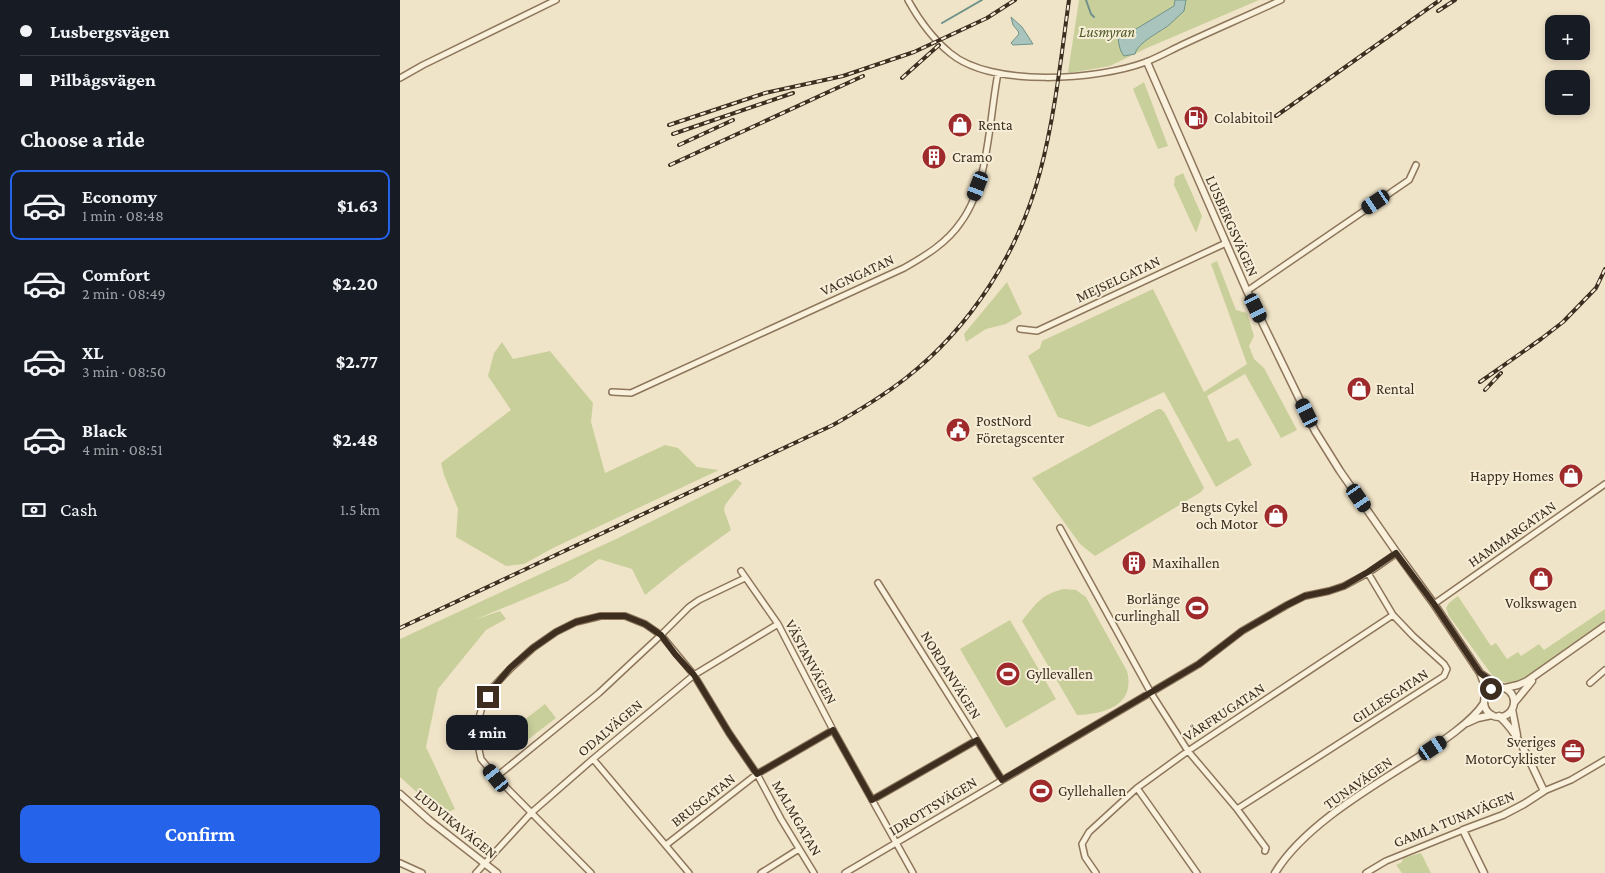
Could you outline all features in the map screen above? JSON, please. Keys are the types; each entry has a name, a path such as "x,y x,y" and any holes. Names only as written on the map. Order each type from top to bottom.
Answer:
{"street":[{"path":"400,78 556,0"},
{"path":"908,0 920,21 952,54 973,66 998,73 1030,77 1080,77 1147,62 1281,0"},
{"name":"LUSBERGSVÄGEN","path":"1147,62 1247,291 1315,430 1340,471 1480,673 1486,694"},
{"name":"VAGNGATAN","path":"612,392 631,393 904,268 929,253 945,240 968,212 978,186 986,150 998,73"},
{"path":"1247,291 1409,180 1416,165"},
{"name":"MEJSELGATAN","path":"1020,329 1036,331 1226,243"},
{"name":"HAMMARGATAN","path":"1434,604 1605,484"},
{"path":"1060,528 1151,693 1188,751 1237,808 1266,848 1265,851"},
{"name":"IDROTTSVÄGEN","path":"845,873 1199,664 1242,631 1305,596 1344,586 1396,553"},
{"name":"VÄSTANVÄGEN","path":"741,570 778,624 833,730 913,873"},
{"name":"GILLESGATAN","path":"1237,808 1444,676 1447,669 1444,664 1393,615 1368,572"},
{"path":"496,778 599,693 689,607 699,600 745,578"},
{"name":"NORDANVÄGEN","path":"878,582 1002,780"},
{"name":"VÅRFRUGATAN","path":"1096,873 1085,857 1082,844 1089,832 1137,788 1188,751 1393,615"},
{"path":"590,873 496,778 481,759 478,745 478,725 482,707 494,687 510,668 533,648 556,632 576,622 600,616 625,616 645,624 661,635"},
{"name":"ODALVÄGEN","path":"476,873 531,813 694,675 778,624"},
{"path":"1544,791 1518,738 1508,725 1487,710 1484,703 1486,694 1491,689 1518,685 1527,681 1605,628"},
{"path":"1496,716 1504,716 1529,683 1605,628"},
{"name":"MALMGATAN","path":"661,635 694,675 729,733 757,774 781,819 814,873"},
{"path":"1590,683 1605,670"},
{"name":"LUSBERGSVÄGEN","path":"1480,673 1503,688"},
{"path":"1503,688 1512,694 1518,738"},
{"name":"TUNAVÄGEN","path":"1276,872 1293,850 1331,816 1447,739 1471,718 1484,703"},
{"name":"TUNAVÄGEN","path":"1459,727 1478,718 1496,716"},
{"name":"BRUSGATAN","path":"666,845 757,774 833,730"},
{"path":"872,800 977,740"},
{"path":"593,759 689,873"},
{"name":"GAMLA TUNAVÄGEN","path":"1366,873 1386,860 1503,815 1544,791 1571,780 1605,760"},
{"path":"1137,788 1197,873"},
{"name":"LUDVIKAVÄGEN","path":"400,794 429,820 497,873"},
{"path":"1463,830 1484,873"},
{"path":"761,873 799,849"},
{"path":"400,863 422,873"}],"green space":[{"name":"Lusmyran","path":"1079,0 1259,0 1110,66 1070,73 1068,72"},
{"path":"1144,82 1168,146 1158,149 1133,89"},
{"path":"1183,173 1202,216 1196,233 1174,185 1175,177"},
{"path":"1217,261 1236,310 1247,313 1254,336 1249,346 1254,359 1264,368 1297,430 1281,438 1245,374 1207,396 1228,442 1238,438 1252,465 1216,487 1164,392 1089,427 1058,417 1028,356 1040,348 1042,341 1153,289 1204,392 1247,364 1211,264"},
{"path":"1007,282 1022,314 1006,324 986,329 966,342 964,334"},
{"path":"502,342 513,359 550,351 593,403 591,422 605,473 665,445 678,448 697,467 719,470 553,548 524,564 506,566 456,537 458,509 441,463 511,410 488,376 494,353"},
{"path":"1158,409 1165,413 1204,488 1201,492 1095,556 1080,544 1032,478"},
{"path":"736,479 742,483 725,505 724,510 731,530 645,595 632,569 599,559 568,581 474,620 500,611 506,619 486,630 438,689 426,747 455,809 442,815 400,777 400,639 616,539"},
{"path":"1063,589 1076,590 1086,597 1127,671 1129,683 1127,692 1116,706 1107,710 1077,715 1022,621 1044,597"},
{"path":"1458,596 1491,646 1496,643 1507,659 1518,652 1521,656 1539,644 1544,650 1605,609 1605,621 1520,681 1505,682 1492,675 1449,616 1446,608"},
{"name":"Gyllevallen","path":"1010,620 1056,699 1006,728 960,649"},
{"path":"545,704 556,718 526,741 515,727"},
{"path":"1421,853 1431,873 1402,873 1396,865 1402,862 1403,858"}],"water":[{"path":"1175,0 1186,0 1184,11 1169,25 1144,42 1135,54 1124,56 1119,45 1118,32 1136,29 1174,6"},
{"path":"1011,17 1022,27 1033,44 1013,45 1011,43 1019,34 1013,25"}],"waterway":[{"path":"942,23 982,0"},
{"path":"1086,0 1094,17"}],"railway":[{"path":"669,125 765,93 843,76 914,52 987,18 1015,0"},
{"path":"400,628 833,425 888,391 930,358 951,336 990,286 1006,259 1031,202 1050,130 1069,0"},
{"path":"1276,116 1440,0"},
{"path":"1438,11 1455,0"},
{"path":"902,78 939,45"},
{"path":"670,165 863,76"},
{"path":"673,134 793,93"},
{"path":"679,145 733,120"},
{"path":"1480,382 1563,322 1596,288 1605,269"},
{"path":"1485,390 1501,373"}],"place":[{"name":"Colabitoil","path":"1196,118"},
{"name":"Renta","path":"960,125"},
{"name":"Cramo","path":"934,157"},
{"name":"Rental","path":"1359,389"},
{"name":"PostNord Företagscenter","path":"958,430"},
{"name":"Happy Homes","path":"1571,476"},
{"name":"Bengts Cykel och Motor","path":"1276,516"},
{"name":"Maxihallen","path":"1134,563"},
{"name":"Volkswagen","path":"1541,579"},
{"name":"Borlänge curlinghall","path":"1197,608"},
{"name":"Gyllevallen","path":"1008,674"},
{"name":"Sveriges MotorCyklister","path":"1573,751"},
{"name":"Gyllehallen","path":"1041,791"}],"route":[{"path":"488,697 510,668 533,648 556,632 576,622 600,616 625,616 645,624 661,635 694,675 729,733 757,774 833,730 872,800 977,740 1002,780 1199,664 1242,631 1287,605 1305,596 1344,586 1396,553 1434,604 1480,673 1500,687 1491,689"}]}
